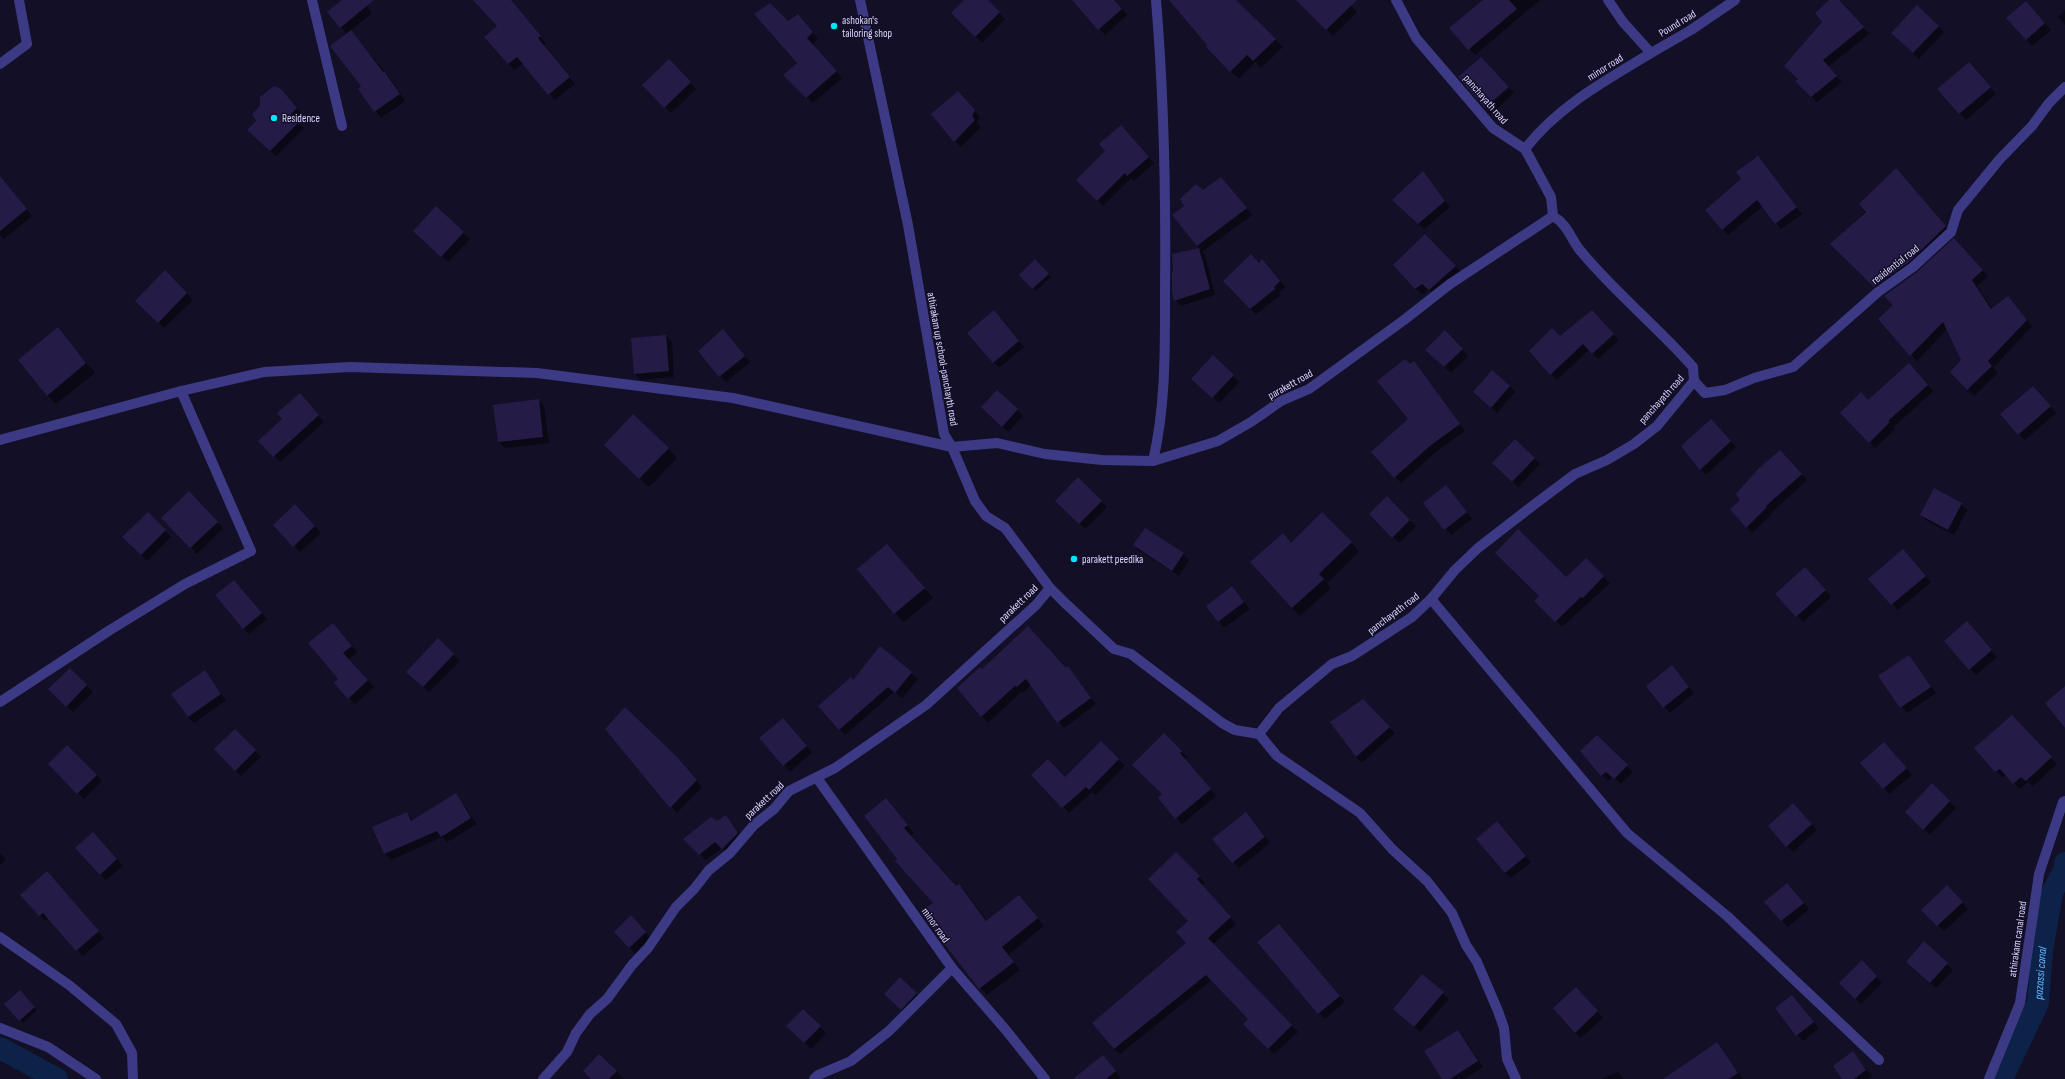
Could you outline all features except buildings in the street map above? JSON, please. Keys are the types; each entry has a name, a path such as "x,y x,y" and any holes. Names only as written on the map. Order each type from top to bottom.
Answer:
{"street":[{"path":"0,64 27,44 19,0"},
{"path":"312,0 342,126"},
{"name":"athirakam up school-panchayth road","path":"860,0 908,225 944,434 952,447 975,501 986,516 1005,528 1050,588 1114,649 1131,654 1222,723 1235,730 1259,734"},
{"path":"1154,461 1159,435 1165,332 1166,260 1163,105 1156,0"},
{"name":"panchayath road","path":"1259,734 1279,708 1302,687 1332,664 1352,656 1412,617 1432,599 1455,570 1478,548 1575,474 1634,444 1657,426 1694,381 1693,367 1620,294 1578,248 1562,221 1553,216 1551,197 1525,149 1493,128 1416,38 1396,0"},
{"path":"1608,0 1623,22 1651,53"},
{"name":"Pound road","path":"1651,53 1691,30 1735,0"},
{"name":"minor road","path":"1525,149 1537,133 1561,111 1594,87 1651,53"},
{"name":"residential road","path":"1694,381 1705,393 1725,390 1754,378 1793,367 1878,292 1899,278 1943,241 1951,232 1958,210 1999,160 2032,126 2049,103 2065,87"},
{"name":"parakett road","path":"1,438 181,391 264,372 350,367 537,373 733,398 952,447 997,443 1045,454 1102,460 1154,461 1218,441 1251,422 1281,401 1309,389 1404,320 1450,284 1553,216"},
{"path":"0,702 110,630 166,596 251,551 181,391"},
{"name":"parakett road","path":"543,1079 567,1052 590,1014 607,999 648,948 676,907 694,889 709,870 730,853 754,825 774,809 789,791 817,778 879,739 926,705 1036,605 1050,588"},
{"path":"1432,599 1627,833 1727,916 1878,1060"},
{"path":"1259,734 1277,756 1360,813 1392,849 1428,881 1452,913 1466,945 1477,962 1498,1011 1504,1028 1507,1059 1516,1079"},
{"name":"minor road","path":"817,778 952,968 1005,1030 1044,1079"},
{"name":"athirakam canal road","path":"1989,1079 2020,1003 2038,874 2063,802 2065,801"},
{"path":"0,937 70,985 116,1024 132,1053 133,1079"},
{"path":"814,1079 818,1075 851,1061 889,1031 952,968"},
{"path":"0,1028 48,1047 96,1079"}],"waterway":[{"name":"pazassi canal","path":"2002,1079 2038,1003 2042,951 2052,893 2064,870 2065,863"},
{"path":"0,1048 57,1079"}],"place":[{"name":"ashokan's tailoring shop","path":"834,26"},
{"name":"Residence","path":"274,118"},
{"name":"parakett peedika","path":"1074,559"}]}
